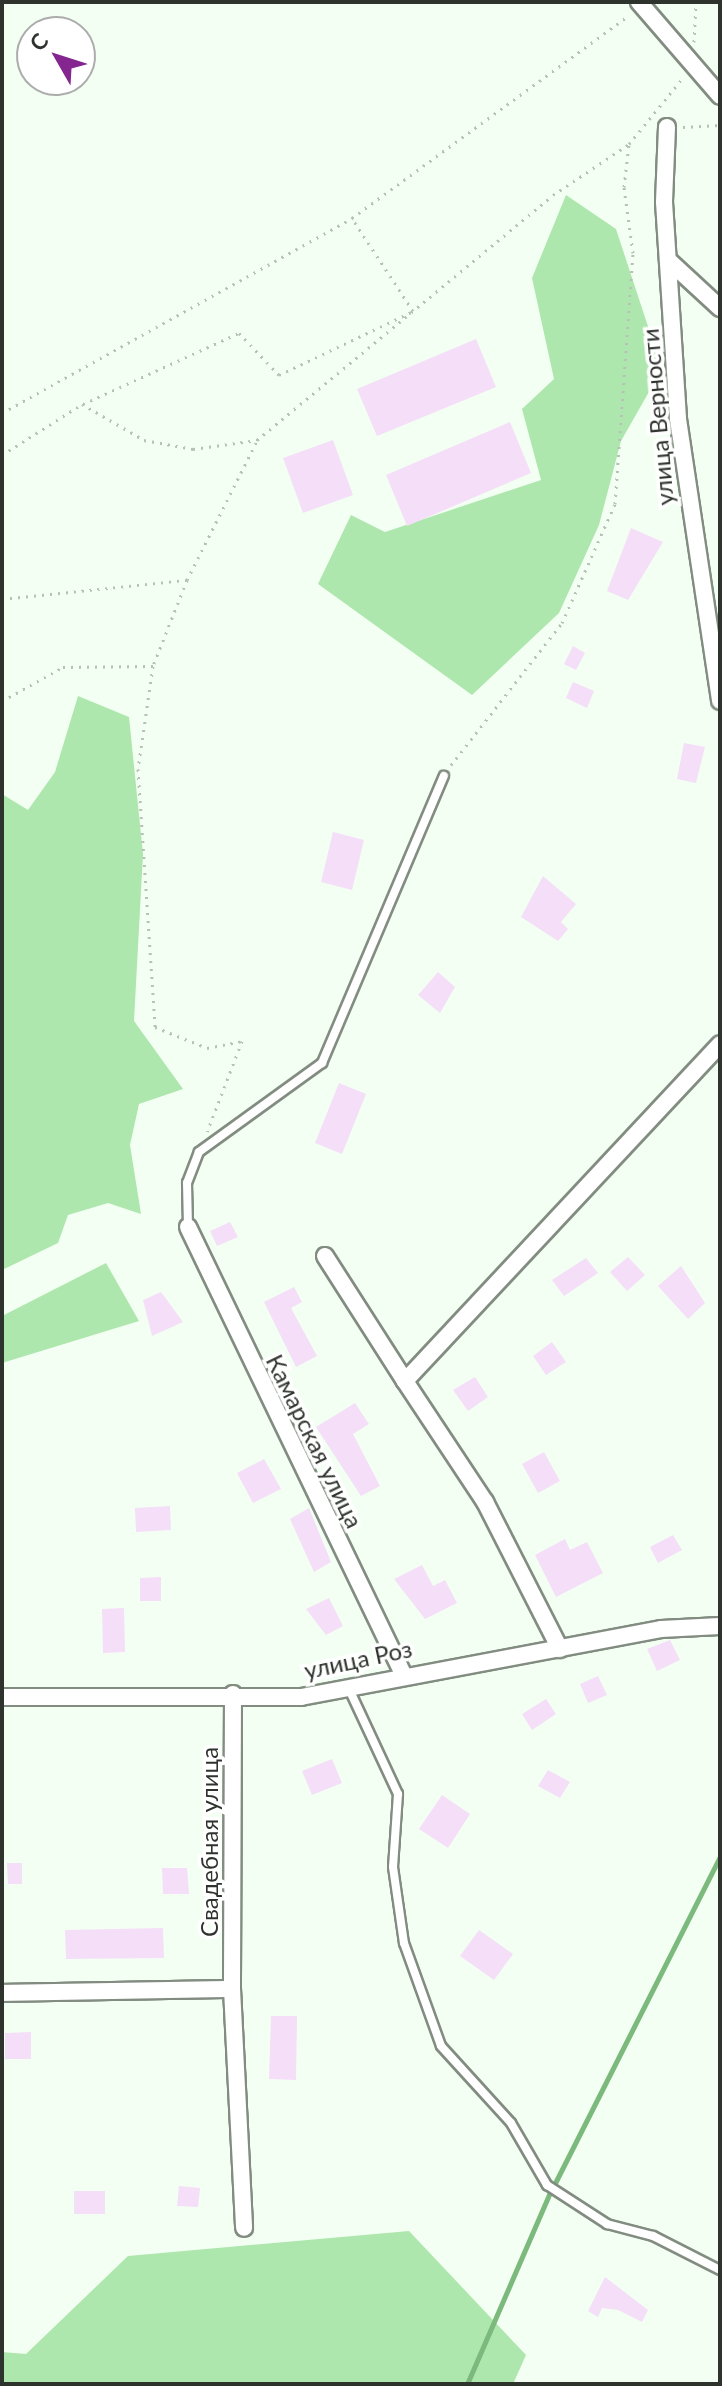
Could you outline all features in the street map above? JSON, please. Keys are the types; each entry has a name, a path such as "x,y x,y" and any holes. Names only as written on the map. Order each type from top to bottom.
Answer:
{"street":[{"path":"640,4 693,60 720,96"},
{"name":"улица Верности","path":"667,127 668,260 678,419 720,701"},
{"path":"668,260 720,308"},
{"path":"405,1381 720,1044"},
{"name":"Камарская улица","path":"188,1227 403,1674"},
{"path":"325,1256 485,1502 560,1649"},
{"name":"улица Роз","path":"2,1697 233,1694 301,1697 403,1674 720,1626"},
{"name":"Свадебная улица","path":"233,1694 232,1989 244,2228"},
{"path":"2,1993 232,1989"}],"lane":[{"path":"188,1227 187,1183 199,1152 322,1063 444,776"},
{"path":"348,1688 398,1794 393,1867 404,1943 441,2046 511,2123 547,2185 607,2224 653,2236 720,2270"}],"path":[{"path":"199,1152 242,1041 207,1048 155,1027 138,769 153,666 187,580 257,440 553,195 629,144 693,60 696,2"},
{"path":"2,413 352,218 640,4"},
{"path":"444,776 562,623 615,504 633,253 624,187 629,144"},
{"path":"352,218 413,311"},
{"path":"2,455 82,404 239,333 279,375 413,311"},
{"path":"82,404 144,440 193,449 257,440"},
{"path":"2,599 187,580"},
{"path":"2,701 63,667 153,666"}],"green space":[{"path":"566,195 616,229 662,369 621,441 599,525 559,613 472,695 318,584 351,515 385,532 541,480 522,409 554,379 532,278"},
{"path":"78,696 129,717 143,854 134,1021 183,1089 139,1104 130,1145 141,1214 108,1203 68,1215 58,1243 2,1270 2,794 28,810 55,772"},
{"path":"106,1263 139,1321 2,1363 2,1316"},
{"path":"409,2231 526,2355 513,2384 2,2384 2,2352 26,2354 128,2256"}],"building":[{"path":"476,339 496,387 377,436 357,389"},
{"path":"510,422 531,473 407,526 386,475"},
{"path":"333,440 353,495 303,513 283,458"},
{"path":"631,528 663,542 628,600 607,591"},
{"path":"573,646 585,653 576,670 564,664"},
{"path":"573,682 594,691 587,708 566,698"},
{"path":"684,743 705,747 696,783 677,779"},
{"path":"333,832 364,840 352,890 321,882"},
{"path":"543,876 576,904 561,922 568,929 558,941 521,917"},
{"path":"438,972 455,987 440,1013 418,995"},
{"path":"339,1083 366,1094 342,1154 315,1143"},
{"path":"230,1222 238,1237 217,1246 210,1231"},
{"path":"628,1257 645,1275 627,1291 610,1272"},
{"path":"586,1258 598,1273 564,1296 552,1280"},
{"path":"681,1266 705,1303 688,1319 658,1286"},
{"path":"294,1287 302,1302 291,1308 317,1356 296,1367 264,1302"},
{"path":"161,1292 183,1322 152,1336 143,1300"},
{"path":"552,1342 566,1362 546,1375 533,1356"},
{"path":"475,1377 488,1397 468,1411 453,1390"},
{"path":"355,1403 369,1424 353,1434 380,1486 361,1496 316,1427"},
{"path":"544,1452 560,1481 538,1493 522,1464"},
{"path":"264,1459 281,1489 253,1503 237,1473"},
{"path":"170,1506 171,1530 136,1532 135,1508"},
{"path":"309,1508 331,1562 314,1572 290,1519"},
{"path":"673,1535 682,1550 658,1563 650,1547"},
{"path":"565,1539 570,1550 587,1542 603,1573 556,1597 535,1555"},
{"path":"422,1565 433,1586 445,1580 457,1603 425,1619 394,1579"},
{"path":"161,1577 161,1601 140,1601 140,1578"},
{"path":"329,1598 343,1626 326,1635 306,1609"},
{"path":"124,1608 125,1652 103,1653 102,1609"},
{"path":"670,1640 680,1660 657,1671 647,1649"},
{"path":"598,1676 607,1695 588,1703 580,1684"},
{"path":"546,1699 556,1714 532,1730 522,1714"},
{"path":"332,1759 342,1783 312,1795 302,1771"},
{"path":"548,1770 570,1782 560,1798 538,1786"},
{"path":"442,1795 470,1814 448,1848 419,1829"},
{"path":"7,1863 22,1863 22,1884 8,1884"},
{"path":"162,1868 187,1868 189,1894 163,1894"},
{"path":"163,1928 164,1958 66,1959 65,1930"},
{"path":"479,1930 513,1954 494,1980 460,1956"},
{"path":"271,2016 297,2016 296,2080 269,2079"},
{"path":"31,2032 31,2059 5,2059 5,2033"},
{"path":"179,2186 200,2188 198,2207 177,2206"},
{"path":"74,2191 105,2191 105,2214 74,2214"},
{"path":"605,2277 648,2310 642,2322 618,2310 602,2308 598,2317 588,2311"}],"waterway":[{"path":"555,2183 720,1856"},
{"path":"467,2384 550,2192"}]}
